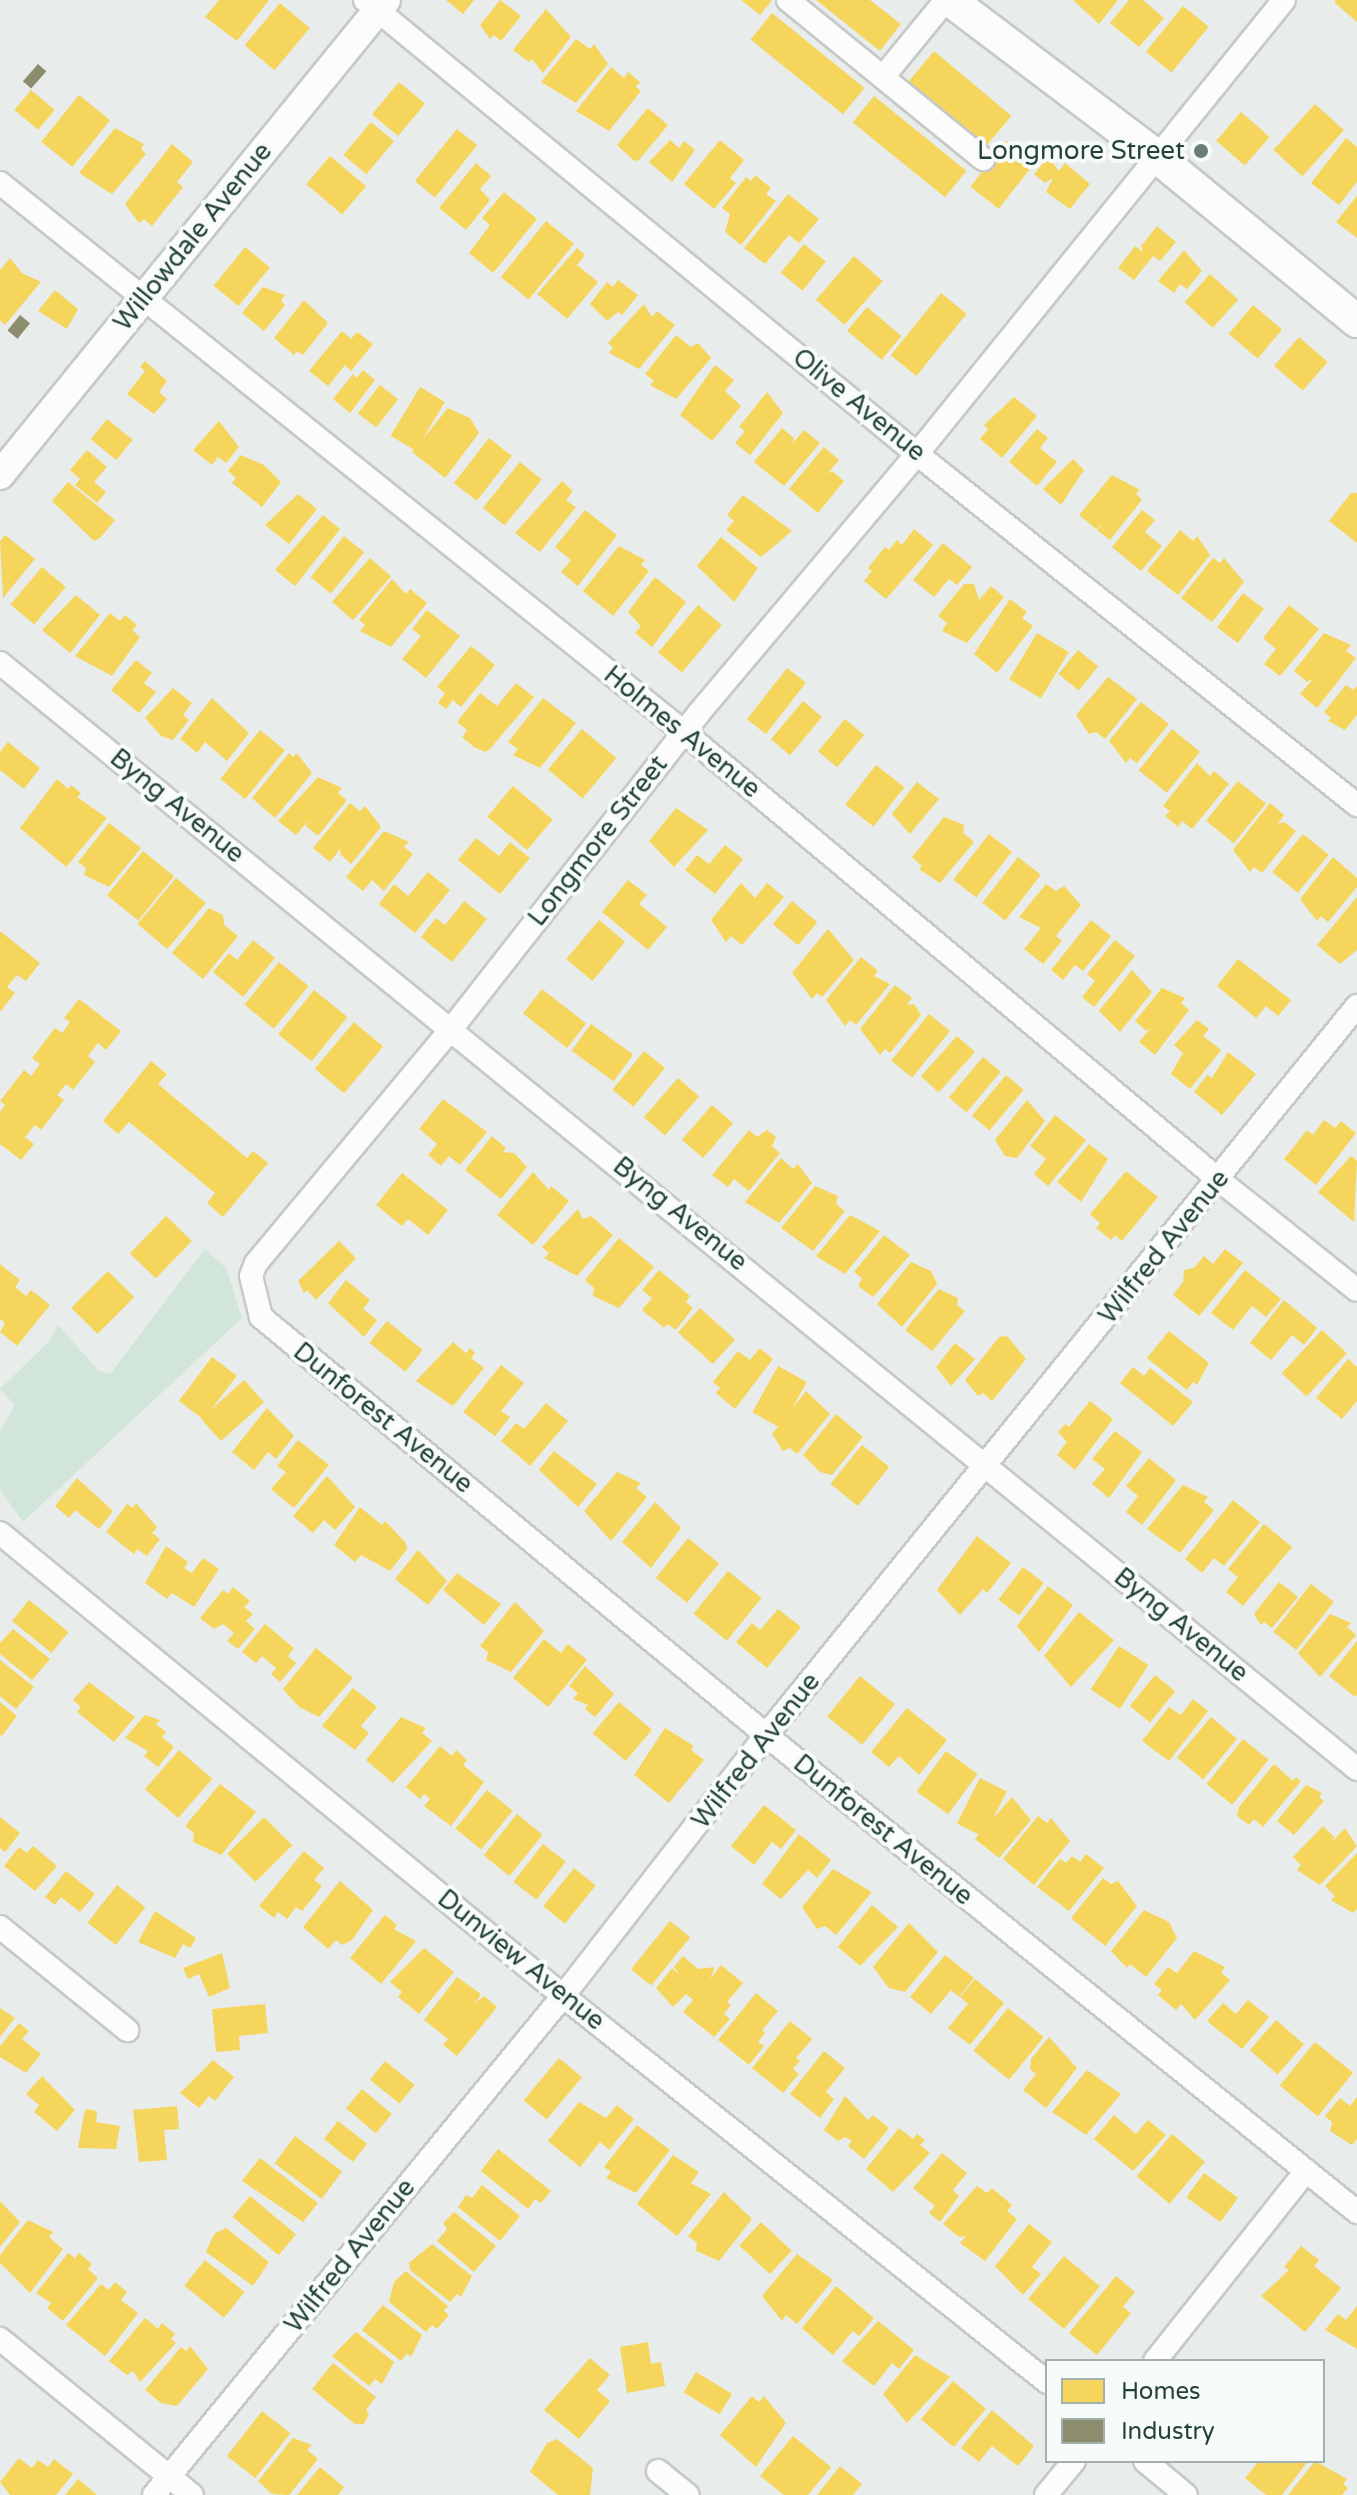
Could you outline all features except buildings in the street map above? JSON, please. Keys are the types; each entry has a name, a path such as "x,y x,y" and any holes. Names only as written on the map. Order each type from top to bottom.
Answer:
{"main road":[{"path":"948,0 1156,156 1357,321"}],"street":[{"path":"788,0 983,159"},
{"path":"883,77 948,0"},
{"name":"Longmore Street","path":"251,1276 256,1263 452,1028 685,733 917,454 1284,0"},
{"name":"Willowdale Avenue","path":"0,475 143,300 376,4"},
{"name":"Olive Avenue","path":"376,4 917,454 1357,805"},
{"name":"Holmes Avenue","path":"0,183 685,733 1219,1180 1357,1290"},
{"name":"Byng Avenue","path":"0,663 452,1028 1357,1769"},
{"name":"Wilfred Avenue","path":"154,2495 563,1996 767,1734 1357,1006"},
{"name":"Dunforest Avenue","path":"251,1276 261,1317 767,1734 1357,2212"},
{"name":"Dunview Avenue","path":"1,1532 563,1996 1045,2380"},
{"path":"0,1927 127,2030"},
{"path":"1157,2359 1306,2171"},
{"path":"0,2339 192,2495"},
{"path":"1046,2495 1072,2463"},
{"path":"1147,2463 1186,2495"},
{"path":"658,2471 688,2495"}],"green space":[{"path":"205,1249 226,1268 242,1318 23,1522 0,1490 0,1432 15,1405 0,1389 49,1341 58,1325 99,1371 110,1374"}],"place":[{"name":"Longmore Street","path":"1201,151"}]}
